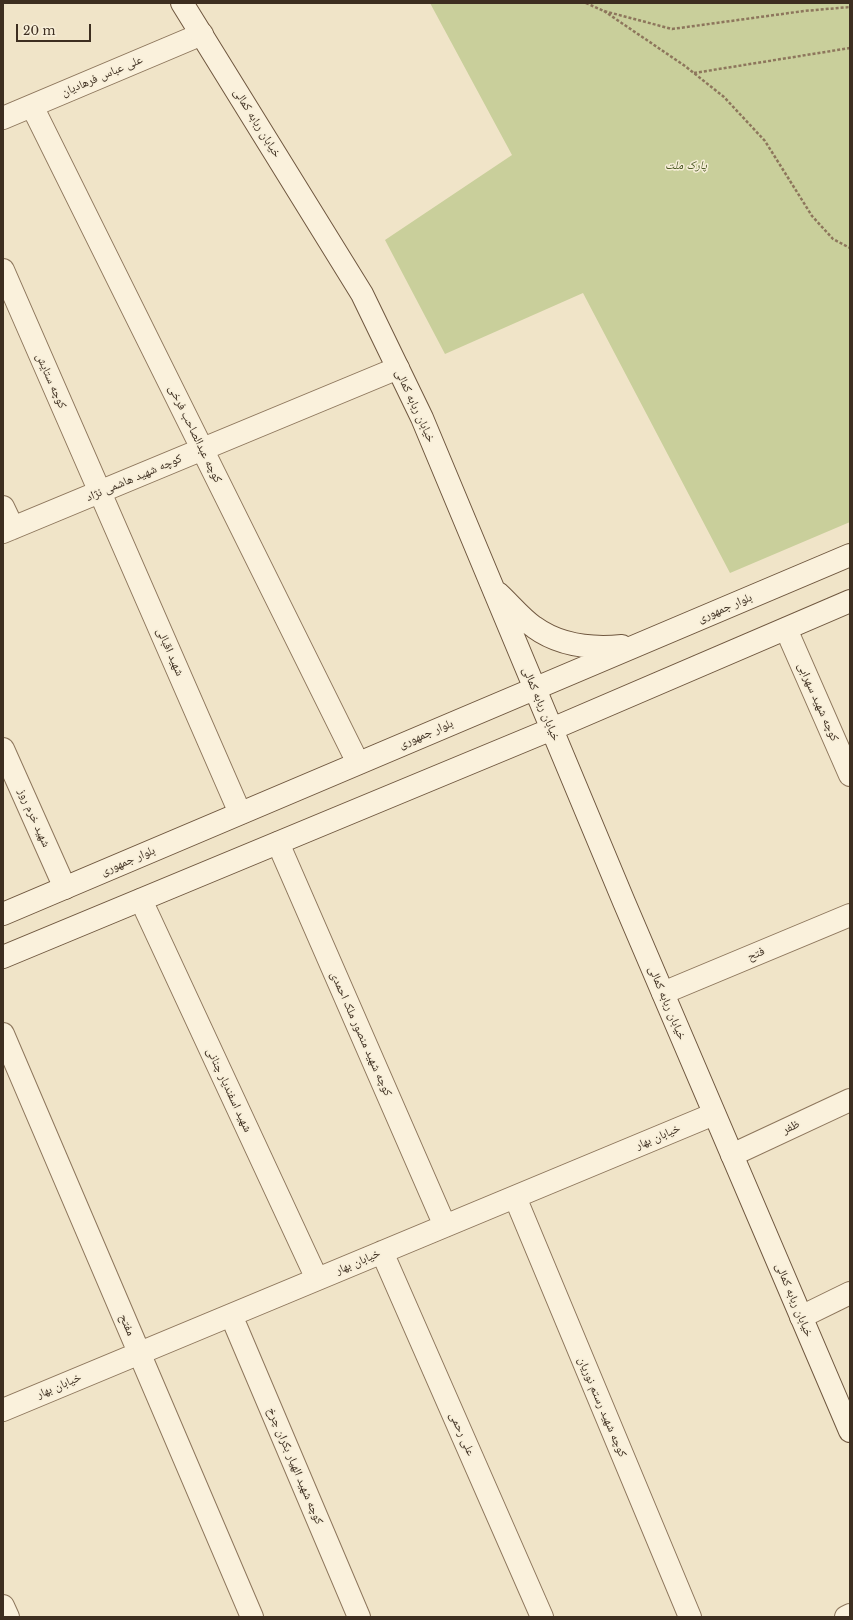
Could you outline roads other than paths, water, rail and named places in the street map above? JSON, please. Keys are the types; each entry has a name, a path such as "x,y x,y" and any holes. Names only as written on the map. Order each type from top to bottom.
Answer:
{"street":[{"name":"خیابان ربابه کمالی","path":"182,3 362,294 422,418 714,1114 850,1430"},
{"name":"علی عباس فرهادیان","path":"3,118 202,34"},
{"name":"کوچه عبدالصاحب فرخی","path":"32,106 358,763"},
{"name":"کوچه ستایش","path":"3,270 100,492"},
{"name":"کوچه شهید هاشمی نژاد","path":"8,530 398,368"},
{"name":"شهید اقبالی","path":"100,492 240,813"},
{"path":"3,507 8,530"},
{"name":"بلوار جمهوری","path":"3,914 850,555"},
{"path":"493,588 534,627 561,642 600,648 635,646"},
{"path":"3,957 552,729 850,601"},
{"name":"کوچه شهید سهرابی","path":"786,629 850,775"},
{"name":"شهید خرم روز","path":"3,748 65,888"},
{"name":"کوچه شهید منصور ملک احمدی","path":"278,843 444,1226"},
{"name":"شهید اسفندیار چنانی","path":"142,900 317,1279"},
{"name":"فتح","path":"663,993 850,914"},
{"name":"مفتح","path":"3,1034 252,1617"},
{"name":"ظفر","path":"732,1155 850,1100"},
{"name":"خیابان بهار","path":"3,1410 714,1114"},
{"name":"کوچه شهید رستم نوریان","path":"515,1197 690,1617"},
{"name":"علی رحمی","path":"382,1252 542,1617"},
{"path":"801,1317 850,1293"},
{"name":"کوچه شهید الهیار بکران چرخ","path":"231,1315 359,1617"},
{"path":"3,1606 8,1617"},
{"path":"846,1617 850,1615"}],"park label":[{"name":"پارک ملت","path":"686,166"}]}
